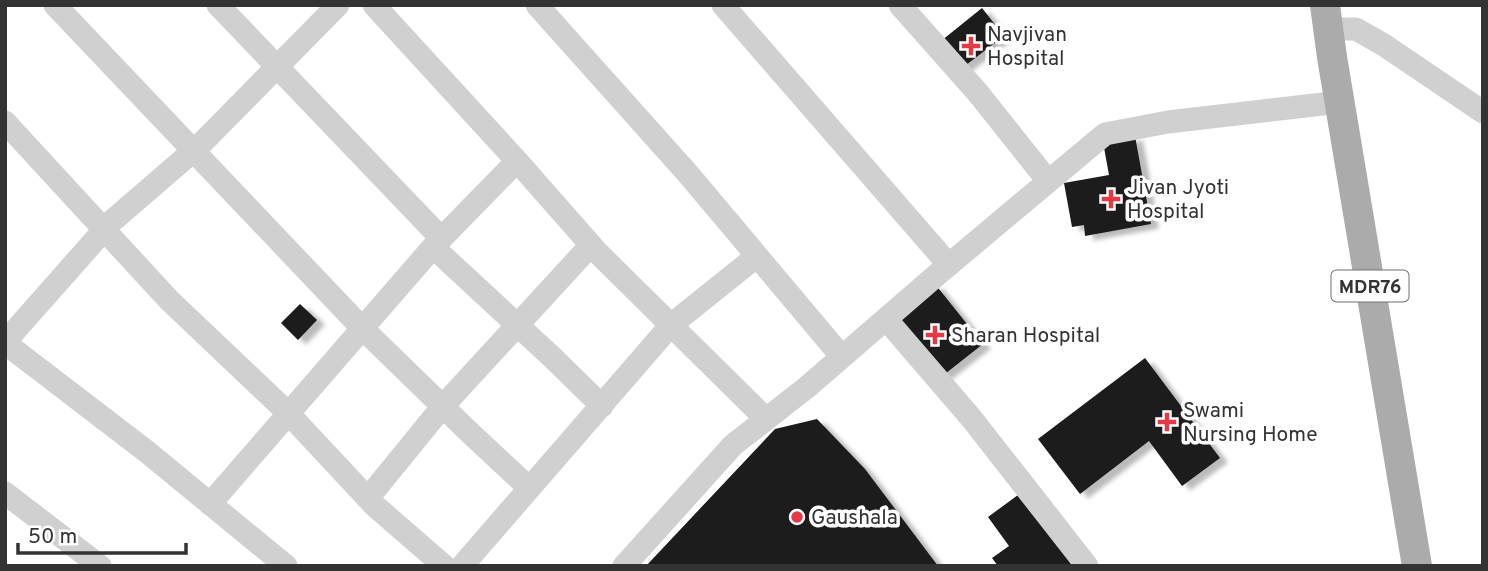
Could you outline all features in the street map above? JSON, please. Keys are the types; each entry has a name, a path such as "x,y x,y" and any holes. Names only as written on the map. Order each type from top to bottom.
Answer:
{"main road":[{"name":"MDR76","path":"1327,17 1417,566"}],"street":[{"path":"55,5 362,328 529,488"},
{"path":"218,5 437,242 517,325 602,406"},
{"path":"286,566 146,451 5,342 111,222 194,150 338,5"},
{"path":"374,5 591,244 766,419"},
{"path":"537,5 689,175 842,357"},
{"path":"723,5 948,265"},
{"path":"900,5 978,93 1048,181"},
{"path":"1327,17 1384,45 1483,112"},
{"path":"624,566 733,445 806,388 1105,134 1168,122 1340,102"},
{"path":"5,122 169,300 288,412 368,498 444,566"},
{"path":"210,504 437,242 517,161"},
{"path":"368,498 443,406 591,244"},
{"path":"463,566 671,325 757,256"},
{"path":"886,319 972,419 1087,566"},
{"path":"5,493 100,566"}],"building":[{"path":"982,8 1004,36 962,68 941,41"},
{"path":"1135,136 1151,224 1085,236 1084,225 1072,227 1064,183 1109,175 1103,142"},
{"path":"935,284 983,344 941,377 894,316"},
{"path":"300,304 317,320 298,340 281,323"},
{"path":"1145,358 1220,458 1182,486 1149,441 1080,494 1038,439"},
{"name":"Gaushala","path":"817,419 865,469 938,566 646,566 775,429"},
{"path":"1022,492 1076,566 998,566 992,558 1009,546 988,517"}],"place":[{"name":"Navjivan Hospital","path":"971,46"},
{"name":"Jivan Jyoti Hospital","path":"1111,199"},
{"name":"Sharan Hospital","path":"935,335"},
{"name":"Swami Nursing Home","path":"1167,422"},
{"name":"Gaushala","path":"797,517"}]}
